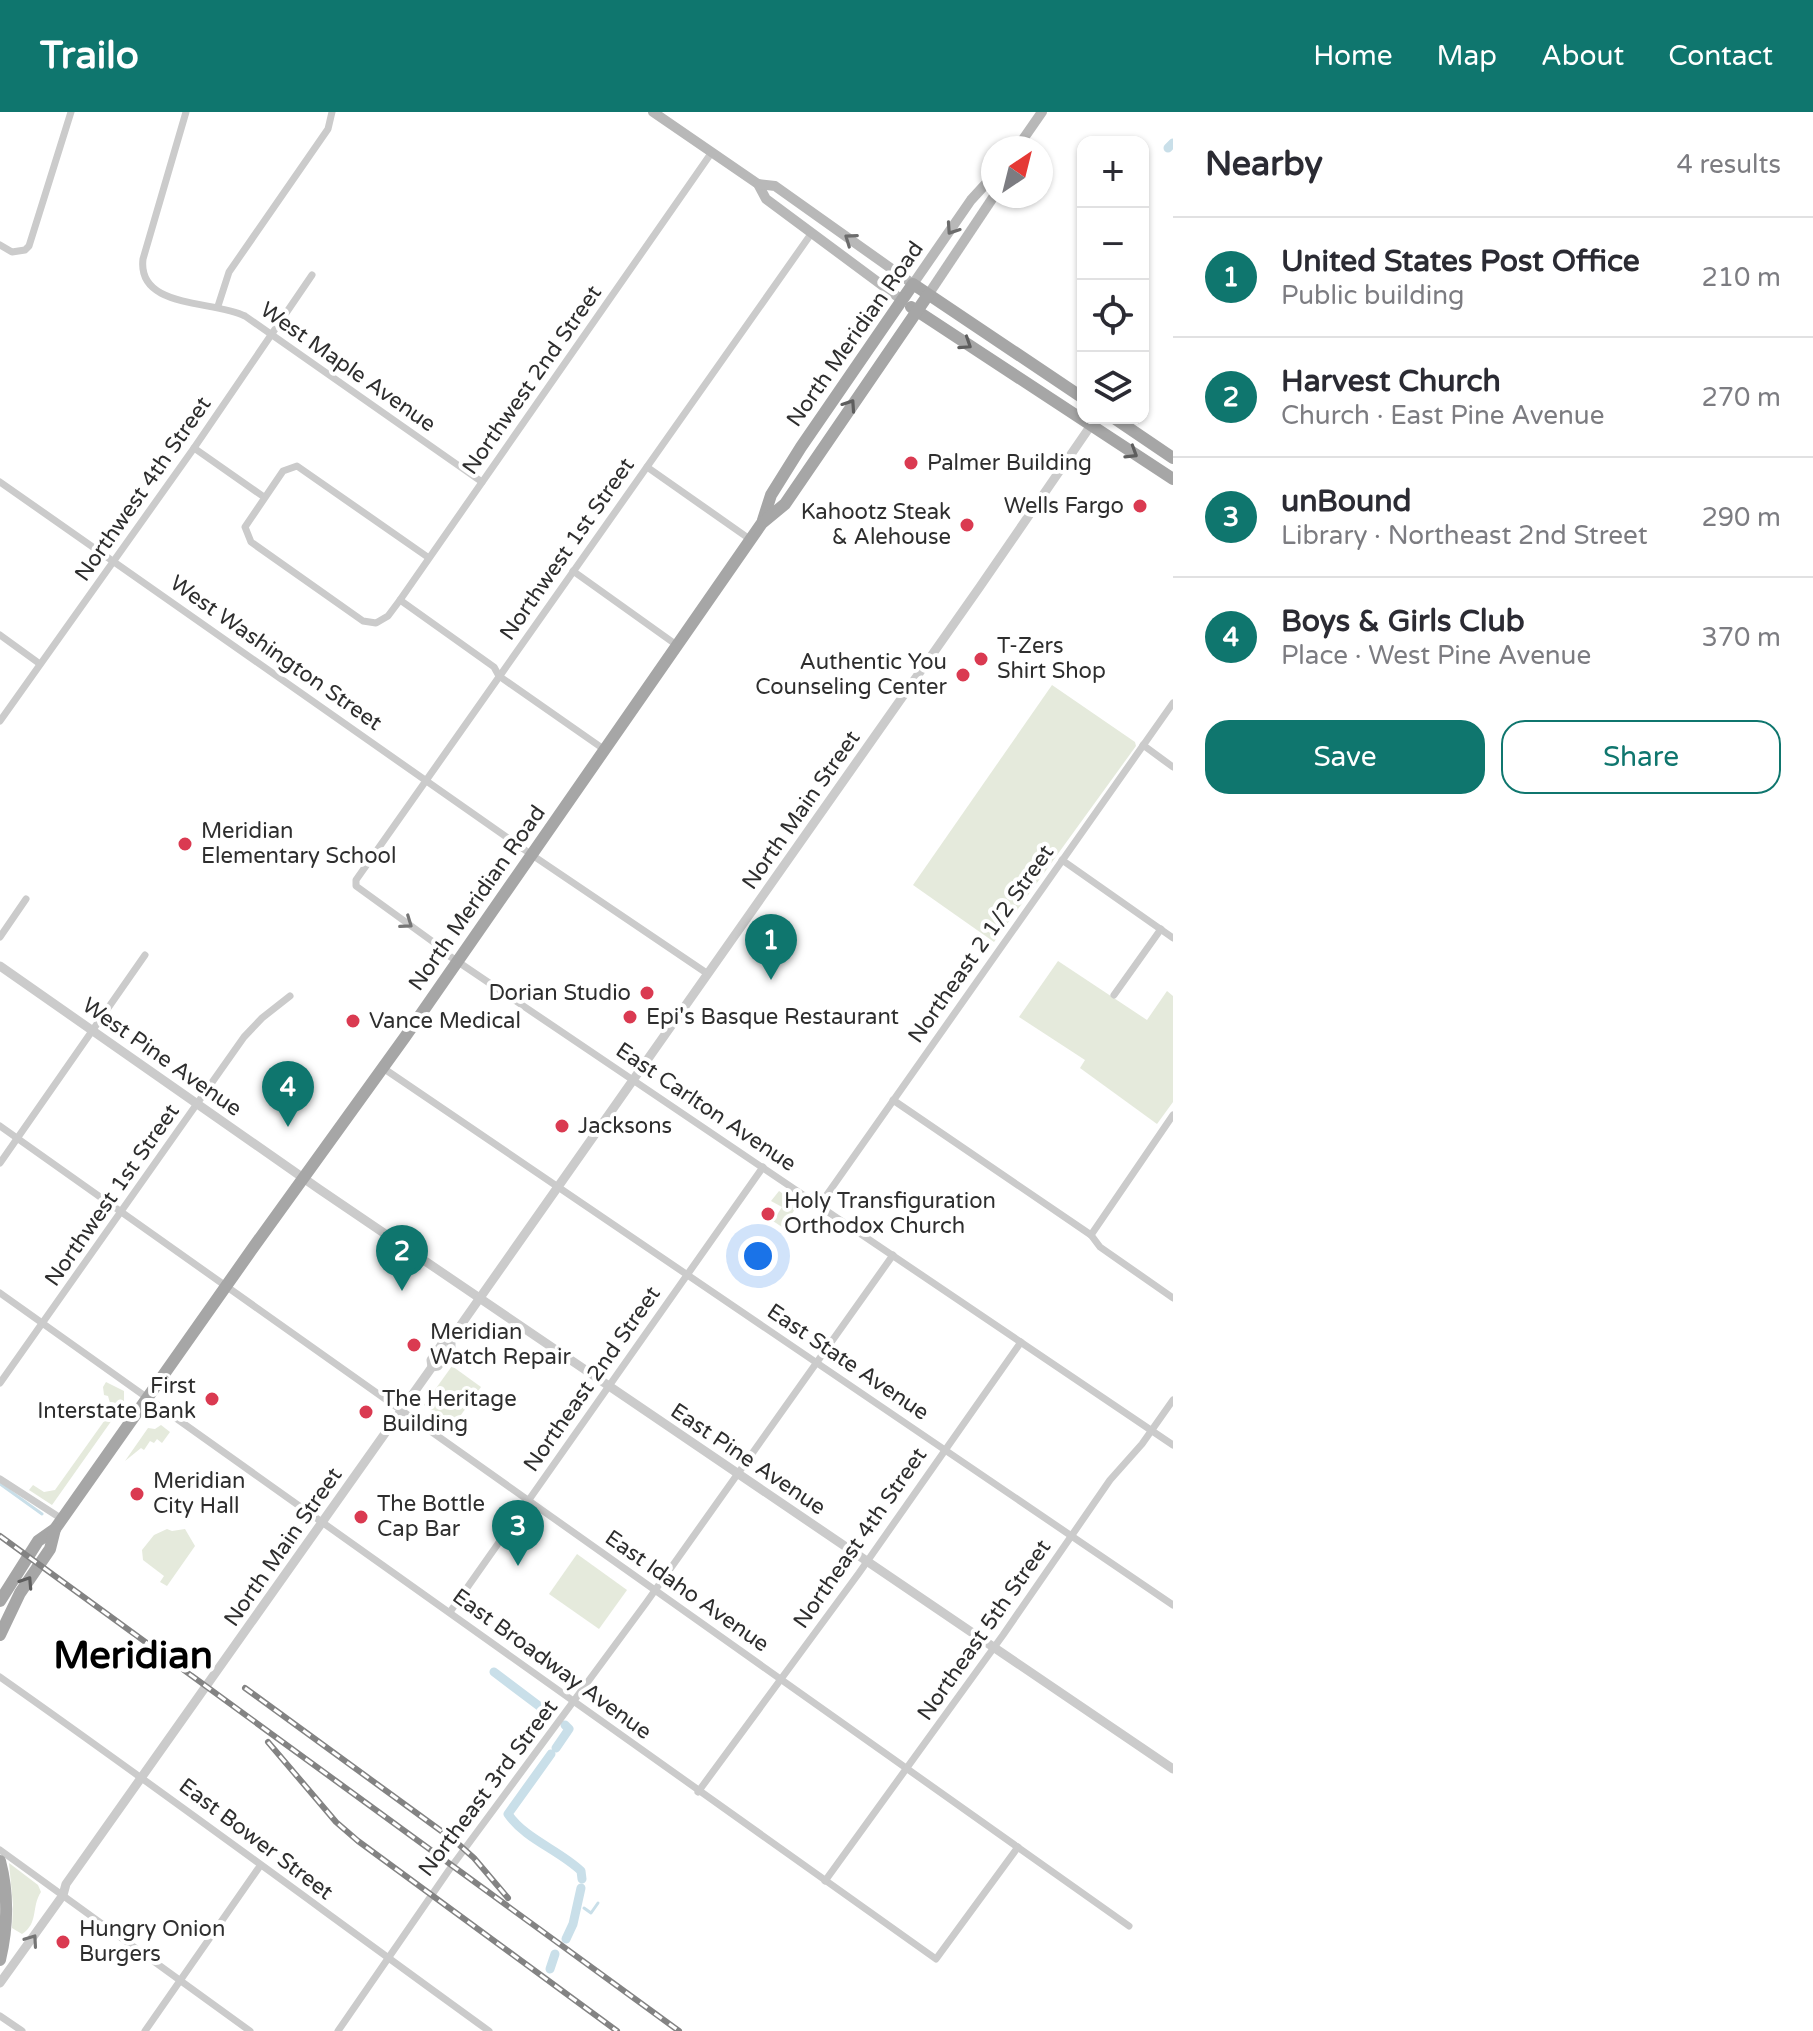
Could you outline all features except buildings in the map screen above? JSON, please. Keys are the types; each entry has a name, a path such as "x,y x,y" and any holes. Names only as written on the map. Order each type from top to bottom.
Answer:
{"main road":[{"path":"653,112 758,184 766,199 916,310 1077,412"},
{"path":"1025,136 1042,112"},
{"path":"758,184 775,186 928,295 1077,394"},
{"name":"North Meridian Road","path":"0,1601 38,1541 58,1524 383,1068 678,646 762,523 771,495 801,447 981,189"},
{"name":"North Meridian Road","path":"762,523 785,504 986,208"},
{"path":"1096,424 1173,479"},
{"path":"1123,424 1173,458"},
{"name":"North Meridian Road","path":"0,1635 20,1593 50,1549 58,1524"},
{"path":"0,1861 6,1883 7,1913 0,1960"}],"street":[{"path":"0,245 18,252 25,250 32,240 71,112"},
{"name":"West Maple Avenue","path":"186,112 143,259 144,280 150,288 161,295 236,312 482,482"},
{"path":"218,306 229,272 328,129 332,112"},
{"name":"Northwest 2nd Street","path":"264,497 247,520 246,532 251,542 363,621 376,623 388,616 712,152"},
{"name":"Northwest 1st Street","path":"356,886 356,880 811,234"},
{"name":"Northwest 4th Street","path":"0,721 194,448 312,275"},
{"name":"North Main Street","path":"0,1983 63,1895 66,1884 432,1367 431,1360 444,1341 451,1339 480,1298 1092,424"},
{"path":"194,448 264,497 283,471 297,466 429,558"},
{"path":"647,467 751,540"},
{"name":"West Washington Street","path":"0,482 532,855 708,974"},
{"path":"573,571 678,646"},
{"path":"400,600 494,667 499,676 605,750"},
{"path":"0,635 40,664"},
{"name":"Northeast 2 1/2 Street","path":"819,1206 1173,703"},
{"path":"1143,745 1173,767"},
{"path":"1062,860 1173,938"},
{"name":"East Carlton Avenue","path":"356,886 442,951 1173,1445"},
{"path":"0,937 26,899"},
{"path":"1114,995 1161,929"},
{"path":"0,1163 145,955"},
{"name":"West Pine Avenue","path":"0,966 303,1178"},
{"name":"Northwest 1st Street","path":"0,1383 244,1037 290,996"},
{"name":"East State Avenue","path":"383,1068 1173,1605"},
{"path":"893,1100 1091,1235 1100,1247 1173,1298"},
{"path":"1091,1235 1173,1115"},
{"name":"East Idaho Avenue","path":"0,1126 1129,1926"},
{"name":"Northeast 2nd Street","path":"450,1612 763,1167"},
{"name":"East Pine Avenue","path":"303,1178 1173,1769"},
{"name":"Northeast 3rd Street","path":"338,2031 444,1877 739,1475 893,1255"},
{"name":"East Broadway Avenue","path":"0,1293 936,1959 1018,1847"},
{"name":"Northeast 4th Street","path":"698,1792 867,1561 1021,1342"},
{"name":"Northeast 5th Street","path":"825,1881 994,1648 1110,1480 1173,1400"},
{"path":"0,1479 58,1524"},
{"name":"East Bower Street","path":"0,1677 489,2031"},
{"path":"0,1850 250,2031"},
{"path":"145,2031 260,1866"},
{"path":"0,2016 22,2031"}],"shaded area":[{"path":"1052,685 1135,742 1136,746 994,942 913,885"},
{"path":"1058,961 1147,1020 1167,991 1173,996 1173,1102 1157,1124 1080,1068 1085,1060 1019,1017"},
{"path":"779,1191 807,1210 796,1208 782,1227 773,1221 782,1207 771,1201"},
{"path":"452,1366 481,1387 453,1426 424,1405"},
{"path":"106,1382 124,1391 124,1403 52,1505 29,1490 33,1485 44,1492 55,1490 112,1410 108,1396 104,1395"},
{"path":"161,1425 170,1432 162,1443 157,1439 154,1443 150,1441 144,1450 141,1448 125,1461 148,1428 155,1429"},
{"path":"167,1529 185,1529 195,1546 167,1586 160,1582 164,1576 143,1560 142,1550 154,1535"},
{"path":"577,1554 627,1590 599,1629 549,1594"},
{"path":"9,1863 38,1885 41,1892 31,1925 22,1934 12,1928"}],"waterway":[{"path":"1168,148 1173,143"},
{"path":"0,1484 42,1514"},
{"path":"494,1672 547,1712"},
{"path":"556,1748 569,1729 565,1725"},
{"path":"551,1754 508,1814 523,1830 581,1871 582,1879"},
{"path":"566,1939 573,1924 581,1888"},
{"path":"584,1908 591,1913 598,1903"},
{"path":"550,1969 555,1954"}],"railway":[{"path":"0,1536 679,2031"},
{"path":"245,1688 455,1841 508,1898"},
{"path":"268,1742 336,1822 358,1841 617,2031"}],"place":[{"name":"Palmer Building","path":"911,463"},
{"name":"Wells Fargo","path":"1140,506"},
{"name":"Kahootz Steak & Alehouse","path":"967,525"},
{"name":"T-Zers Shirt Shop","path":"981,659"},
{"name":"Authentic You Counseling Center","path":"963,675"},
{"name":"Meridian Elementary School","path":"185,844"},
{"name":"United States Post Office","path":"771,980"},
{"name":"Dorian Studio","path":"647,993"},
{"name":"Epi's Basque Restaurant","path":"630,1017"},
{"name":"Vance Medical","path":"353,1021"},
{"name":"Jacksons","path":"562,1126"},
{"name":"Boys & Girls Club","path":"288,1127"},
{"name":"Holy Transfiguration Orthodox Church","path":"768,1214"},
{"name":"Harvest Church","path":"402,1291"},
{"name":"Meridian Watch Repair","path":"414,1345"},
{"name":"First Interstate Bank","path":"212,1399"},
{"name":"The Heritage Building","path":"366,1412"},
{"name":"Meridian City Hall","path":"137,1494"},
{"name":"The Bottle Cap Bar","path":"361,1517"},
{"name":"unBound","path":"518,1566"},
{"name":"Hungry Onion Burgers","path":"63,1942"}],"district":[{"name":"Meridian","path":"133,1656"}]}
